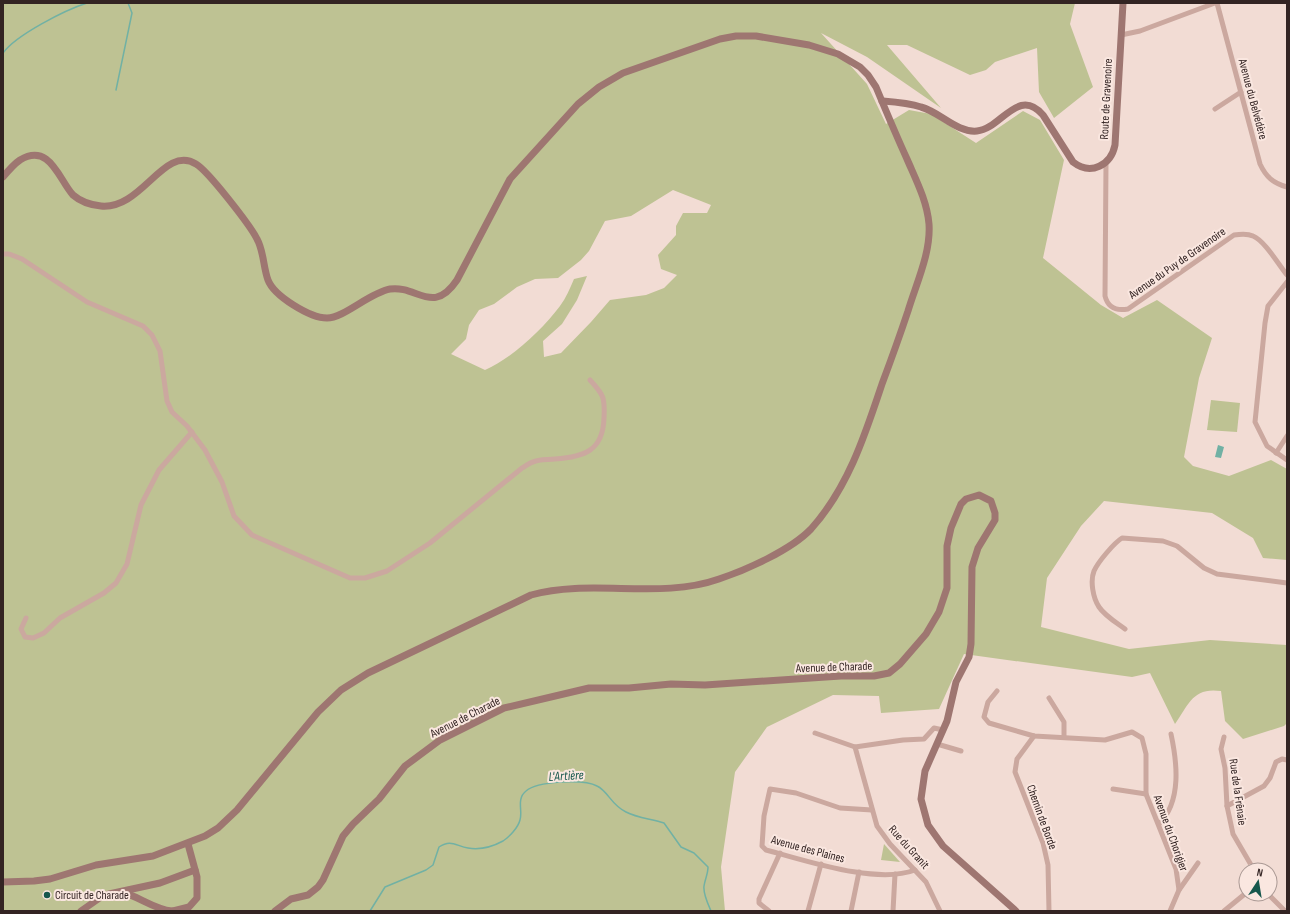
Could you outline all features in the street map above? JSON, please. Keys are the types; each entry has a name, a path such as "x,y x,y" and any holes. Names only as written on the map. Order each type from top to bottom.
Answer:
{"street":[{"name":"Route de Gravenoire","path":"1106,163 1111,156 1115,144 1123,3"},
{"name":"Avenue du Belvédère","path":"1121,35 1140,31 1216,3 1260,164 1265,175 1277,184 1287,188"},
{"path":"3,177 22,159 30,156 42,157 53,164 71,192 80,200 93,205 114,206 129,200 161,170 174,162 186,160 193,162 205,171 254,233 260,246 267,278 271,286 308,313 328,318 334,317 371,296 390,289 396,289 428,297 439,296 448,292 457,280 510,179 578,104 599,87 623,73 720,39 736,36 756,36 822,48 849,59 868,75 882,101 926,203 929,223 929,238 922,266 858,452 842,484 810,529 791,545 721,579 705,584 674,587 553,590 531,595 368,673 350,684 328,702 228,819 212,832 188,844 153,856 96,865 50,879 3,882"},
{"path":"1215,109 1241,92"},
{"path":"882,101 922,107 938,114 963,129 972,131 989,128 1015,108 1031,106 1043,115 1069,158 1076,164 1089,168 1106,163"},
{"name":"Avenue du Puy de Gravenoire","path":"1106,163 1105,296 1107,303 1112,308 1119,311 1128,309 1234,235 1252,235 1260,241 1287,275"},
{"path":"3,254 9,254 22,259 87,302 142,326 152,335 160,351 167,401 172,412 192,432 205,450 222,482 234,516 244,529 252,535 350,578 365,578 387,571 430,543 522,468 534,461 560,459 581,455 595,448 604,430 604,399 602,392 590,380"},
{"path":"1287,282 1268,306 1255,422 1267,446 1287,460"},
{"path":"26,618 21,629 25,637 33,638 44,633 60,618 104,594 116,583 127,564 141,505 159,470 192,432"},
{"path":"1276,453 1287,436"},
{"name":"Avenue de Charade","path":"275,911 290,899 308,895 318,887 347,830 379,799 404,766 440,740 504,708 589,688 629,688 671,684 705,685 841,676 874,676 888,673 900,664 926,634 939,612 947,588 947,546 951,528 961,504 966,499 979,495 991,501 995,513 994,520 975,555 971,588 970,652 951,694 943,730 925,770 921,799 928,826 943,846 1016,911"},
{"path":"1125,629 1100,609 1094,598 1092,583 1094,571 1116,542 1122,538 1163,541 1177,546 1204,568 1216,574 1287,583"},
{"name":"Avenue du Chorigier","path":"997,691 988,702 984,717 989,723 1034,736 1104,740 1132,732 1142,738 1146,754 1146,794 1150,809 1159,824 1176,869 1180,890"},
{"path":"1049,698 1064,722 1064,737"},
{"path":"815,733 855,747 924,739 934,728 943,730"},
{"path":"1159,824 1167,814 1174,793 1176,760 1172,734"},
{"name":"Chemin de Borde","path":"1034,736 1017,759 1015,772 1043,842 1048,865 1049,911"},
{"name":"Rue de la Frênaie","path":"1224,737 1221,748 1225,768 1227,806 1233,834 1249,862"},
{"path":"937,744 961,751"},
{"name":"Rue du Granit","path":"855,747 877,826 890,844 926,882 940,911"},
{"path":"1227,806 1264,786 1270,778 1276,762 1282,759 1287,760"},
{"name":"Avenue des Plaines","path":"872,810 840,808 796,793 770,789 764,816 762,846 766,850 859,872 872,874 895,874 915,870"},
{"path":"1113,789 1146,794"},
{"path":"116,892 130,895 156,908 172,911 188,907 197,898 198,886 188,844"},
{"path":"769,911 759,903 759,898 780,853"},
{"path":"808,911 821,864"},
{"path":"1170,911 1180,890 1198,864"},
{"path":"80,911 101,897 160,882 195,870"},
{"path":"851,911 859,872"},
{"path":"893,911 895,874"},
{"path":"1224,911 1238,900"},
{"path":"1276,902 1285,911"}],"green space":[{"path":"3,3 1075,3 1070,24 1093,87 1054,118 1039,92 1037,48 995,62 986,70 970,75 907,45 887,45 941,108 867,57 821,33 867,84 886,124 909,110 931,114 976,143 1023,111 1040,120 1064,160 1043,258 1101,305 1123,318 1157,300 1212,338 1199,378 1184,457 1193,466 1229,476 1271,460 1287,469 1287,560 1263,558 1253,538 1212,513 1104,501 1081,526 1047,578 1041,627 1129,649 1210,640 1287,645 1287,723 1284,726 1243,739 1225,721 1221,691 1212,690 1198,694 1193,698 1175,724 1150,673 1132,677 964,654 939,709 881,713 879,696 833,695 767,727 735,772 721,867 725,911 3,911 3,884 65,875 3,882","holes":["673,190 711,205 707,213 683,213 676,226 676,235 658,255 661,269 677,275 664,288 646,295 610,300 561,353 544,357 543,341 562,324 577,300 587,276 574,279 568,293 553,315 516,351 495,365 485,370 451,354 466,339 469,325 479,310 494,304 517,287 535,279 558,278 581,260 589,251 605,221 631,216"]},
{"path":"1211,400 1240,403 1237,432 1207,430"},
{"path":"884,844 900,862 881,860"}],"water":[{"path":"1218,445 1224,447 1221,458 1215,457"}],"waterway":[{"path":"3,53 9,46 29,31 66,11 87,3"},
{"path":"116,90 132,13 128,3"},
{"name":"L'Artière","path":"370,911 385,887 426,870 433,865 439,847 450,843 472,849 486,848 503,841 513,832 519,823 521,816 520,801 523,794 526,791 540,785 561,782 582,782 597,786 601,788 617,806 626,812 635,816 664,823 681,847 694,853 708,867 708,872 704,883 704,892 711,911"}],"place":[{"name":"Circuit de Charade","path":"47,895"}]}
